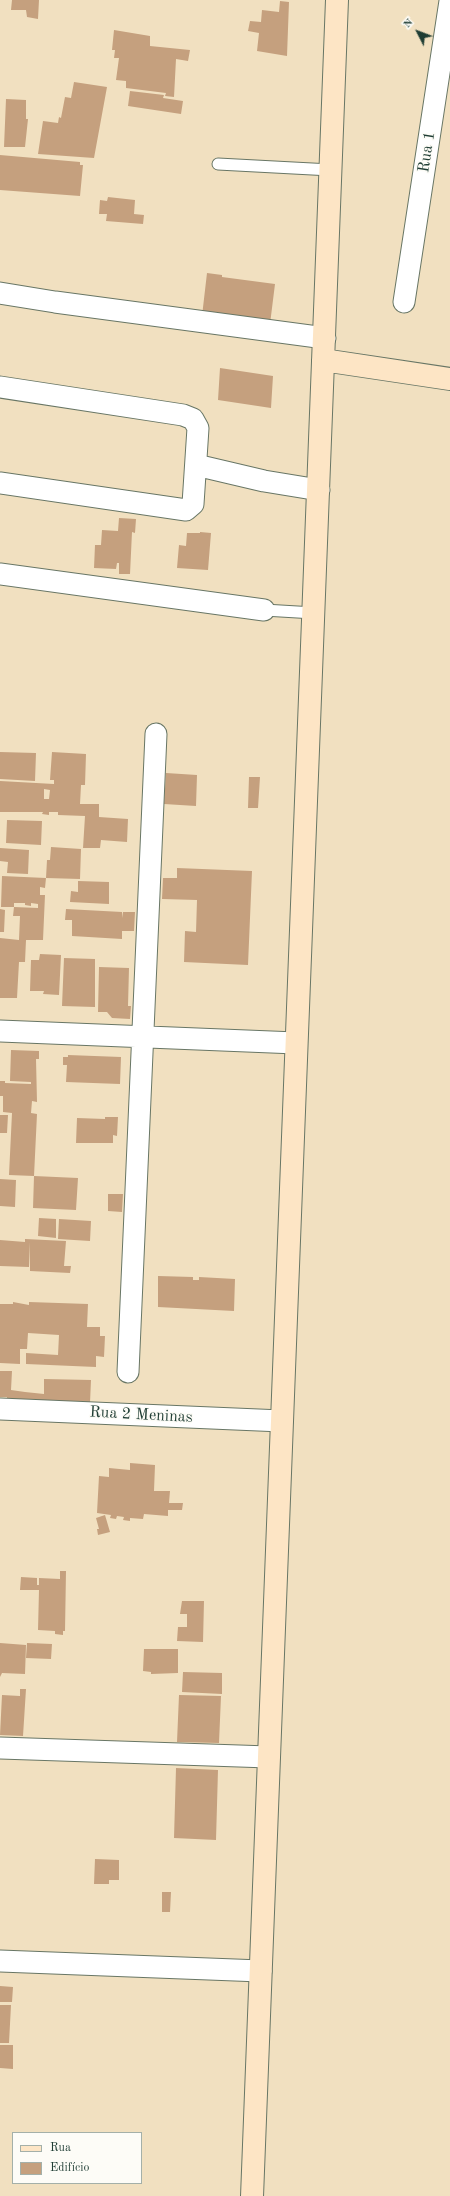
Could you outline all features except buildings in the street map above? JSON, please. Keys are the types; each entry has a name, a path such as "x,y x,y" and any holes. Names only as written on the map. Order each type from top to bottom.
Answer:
{"main road":[{"path":"252,2196 337,0"},
{"path":"323,360 450,379"}],"street":[{"name":"Rua 1","path":"404,302 450,1"},
{"path":"0,293 55,302 325,338"},
{"path":"0,387 183,415 193,419 198,428 193,504 186,510 0,483"},
{"path":"196,465 264,481 319,490"},
{"path":"0,574 264,610"},
{"path":"128,1372 156,734"},
{"path":"0,1031 296,1043"},
{"name":"Rua 2 Meninas","path":"0,1409 282,1421"},
{"path":"0,1748 269,1757"},
{"path":"0,1961 261,1971"}],"lane":[{"path":"218,164 331,170"},
{"path":"264,610 314,613"}]}
